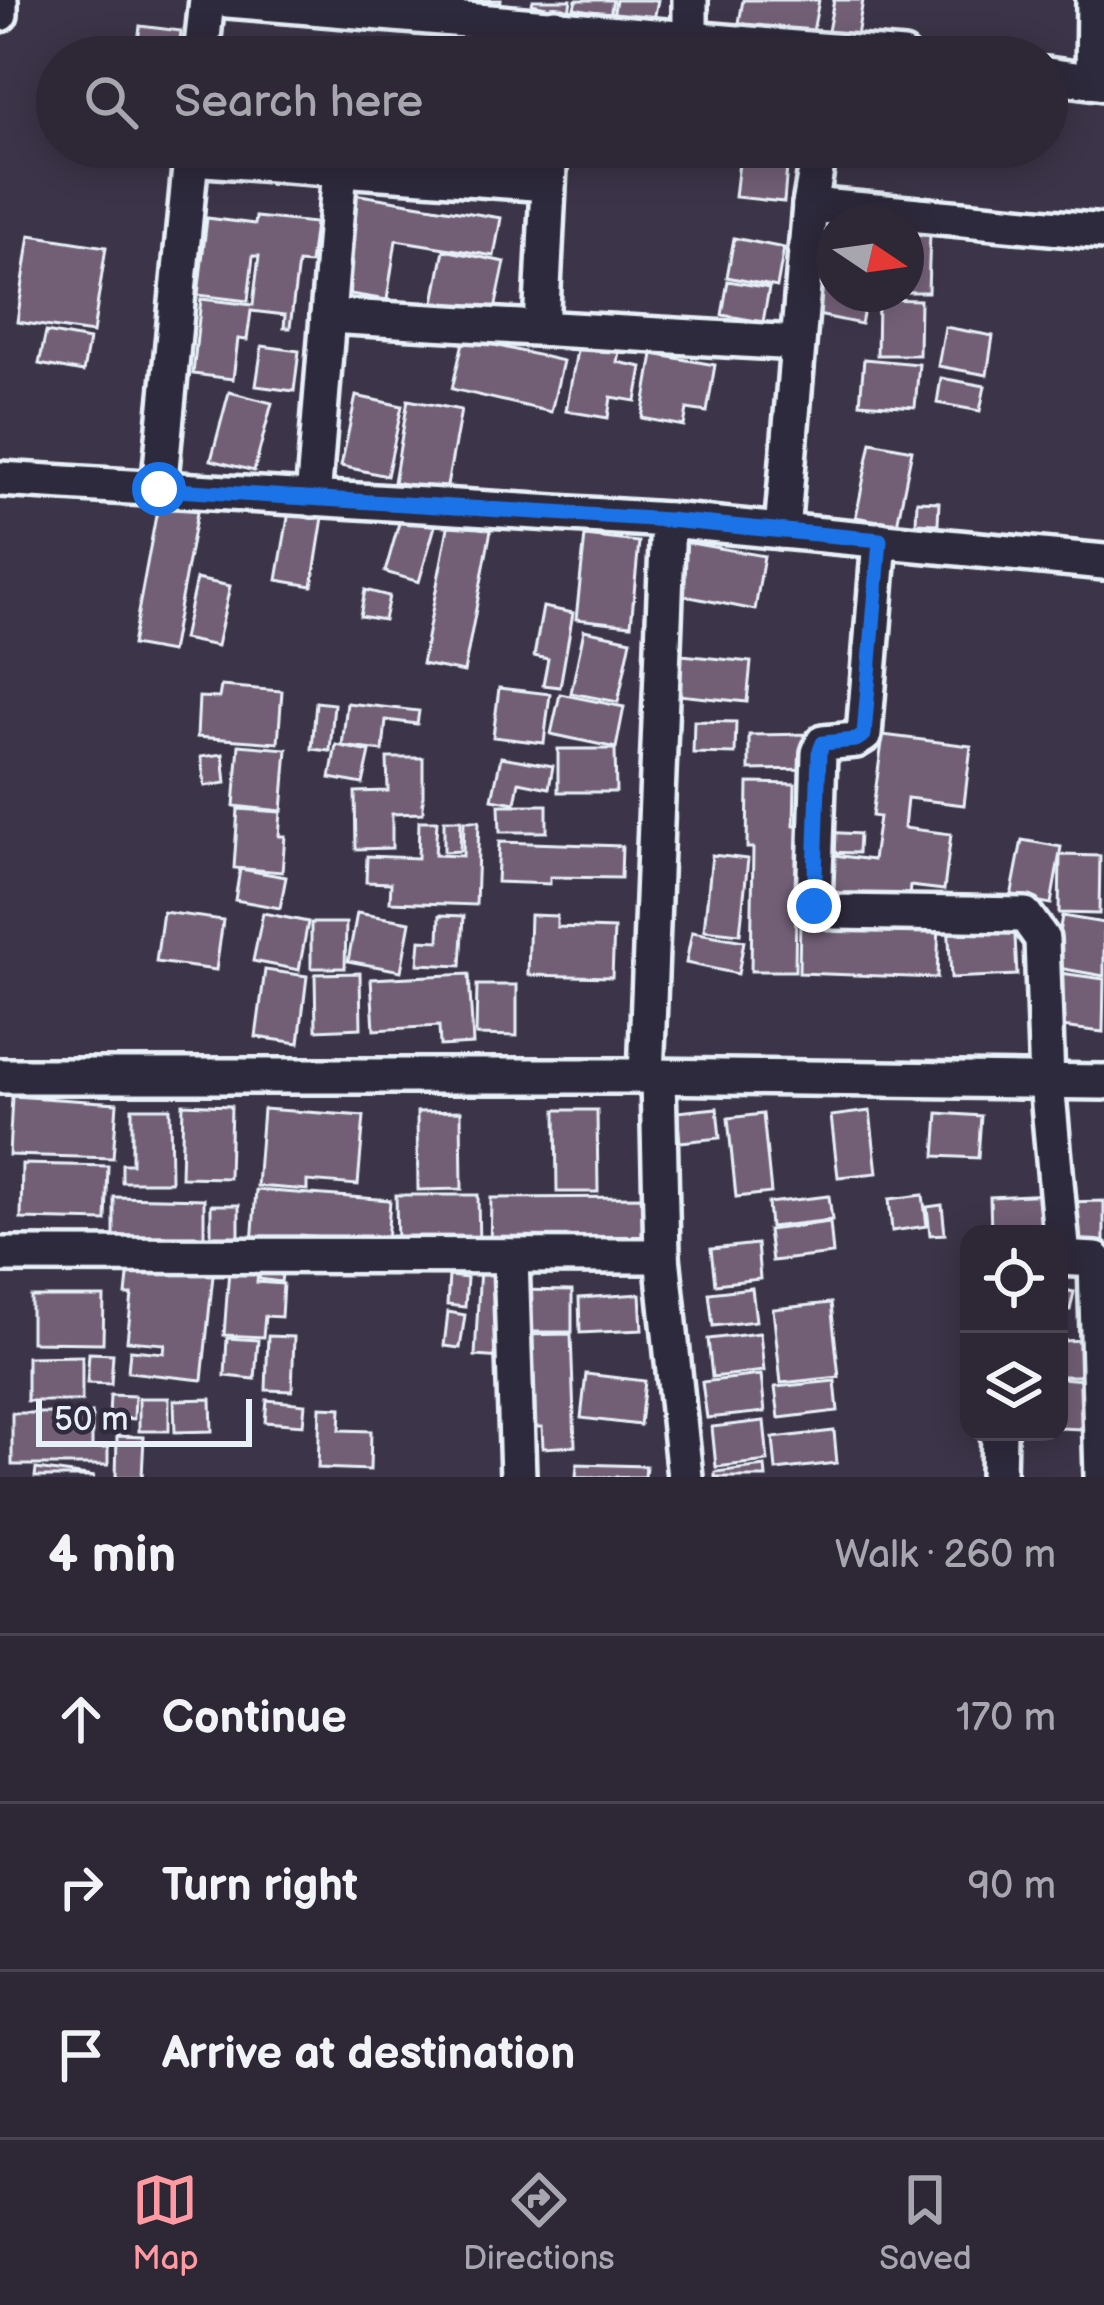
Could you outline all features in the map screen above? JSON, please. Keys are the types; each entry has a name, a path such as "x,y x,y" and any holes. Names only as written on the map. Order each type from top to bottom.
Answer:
{"street":[{"path":"0,0 0,14"},
{"path":"203,36 206,0"},
{"path":"228,0 508,36"},
{"path":"690,36 691,0"},
{"path":"1068,78 1098,82 1094,0"},
{"path":"159,489 190,168"},
{"path":"331,168 548,184"},
{"path":"541,328 549,168"},
{"path":"782,531 816,168"},
{"path":"314,499 340,169"},
{"path":"810,205 1104,232"},
{"path":"328,316 797,343"},
{"path":"0,479 668,520 1104,562"},
{"path":"668,520 652,1077 662,1256 685,1477"},
{"path":"880,540 864,735 823,743 819,753 814,906 836,912 1025,915 1042,939 1047,1083 1081,1259 1102,1477"},
{"path":"0,1076 1104,1082"},
{"path":"0,1255 662,1256"},
{"path":"511,1257 518,1477"},
{"path":"998,1477 999,1441"}],"building":[{"path":"456,0 501,0 499,13 456,5"},
{"path":"533,0 571,0 569,12 532,4"},
{"path":"576,0 613,0 610,15 574,8"},
{"path":"616,0 658,0 653,24 613,17"},
{"path":"743,0 819,0 812,36 739,23"},
{"path":"834,0 863,0 857,36 828,31"},
{"path":"140,26 181,31 180,36 139,36"},
{"path":"738,168 787,168 784,202 735,197"},
{"path":"354,194 501,218 494,256 396,240 387,300 338,292"},
{"path":"256,217 315,223 310,264 298,263 290,328 284,328 285,315 251,311 247,340 238,339 233,379 193,374 201,299 253,305 259,256 253,256 248,301 198,295 207,218 255,224"},
{"path":"924,233 930,233 928,292 924,292"},
{"path":"30,235 106,247 93,333 17,322"},
{"path":"734,238 784,248 777,287 727,277"},
{"path":"444,250 505,262 494,314 434,302"},
{"path":"816,274 816,312 863,312 861,324 808,313"},
{"path":"728,281 769,288 763,322 722,315"},
{"path":"878,312 920,312 919,355 877,355"},
{"path":"945,327 993,336 987,375 938,366"},
{"path":"46,332 89,340 83,372 39,364"},
{"path":"464,338 563,361 551,412 452,389"},
{"path":"578,345 619,352 617,362 642,367 636,401 611,397 608,418 566,411"},
{"path":"262,346 299,351 294,391 256,386"},
{"path":"653,354 715,365 707,412 687,409 684,426 642,418"},
{"path":"864,359 919,364 915,407 860,403"},
{"path":"941,378 985,386 980,411 937,403"},
{"path":"229,392 272,403 254,471 211,460"},
{"path":"356,396 402,406 387,476 341,466"},
{"path":"408,400 461,410 446,491 394,482"},
{"path":"871,442 912,450 897,525 856,517"},
{"path":"160,494 199,502 171,652 132,645"},
{"path":"917,501 939,502 938,524 916,523"},
{"path":"290,506 324,511 312,586 277,580"},
{"path":"401,516 435,526 419,582 385,572"},
{"path":"449,522 491,530 464,672 422,664"},
{"path":"585,536 639,542 631,625 576,619"},
{"path":"685,542 764,556 755,610 675,594"},
{"path":"196,579 230,586 217,646 183,639"},
{"path":"365,590 389,596 384,620 360,616"},
{"path":"543,607 573,613 560,687 543,685 548,659 534,656"},
{"path":"584,630 631,640 618,702 571,693"},
{"path":"672,654 751,662 747,702 668,694"},
{"path":"221,686 282,691 278,743 197,737 199,697 219,698"},
{"path":"499,688 550,694 544,743 493,737"},
{"path":"560,694 624,707 616,748 551,734"},
{"path":"316,702 334,704 330,751 312,749"},
{"path":"347,703 419,711 417,724 386,720 383,751 342,746"},
{"path":"694,721 736,722 735,754 693,753"},
{"path":"818,734 818,769 749,770 749,735"},
{"path":"883,735 971,746 964,805 907,798 904,828 951,834 944,890 910,886 908,908 820,897 826,854 873,860 879,817 872,816"},
{"path":"239,745 287,749 282,811 234,806"},
{"path":"336,745 370,752 363,784 330,778"},
{"path":"558,749 615,749 616,792 558,792"},
{"path":"223,754 226,783 205,786 201,757"},
{"path":"501,757 553,766 549,788 519,782 515,803 492,799"},
{"path":"387,758 423,758 423,813 392,814 392,848 356,849 355,792 388,791"},
{"path":"748,783 795,784 794,825 810,825 809,903 796,903 795,971 751,971 753,848 747,848"},
{"path":"499,805 547,805 547,832 500,832"},
{"path":"238,809 281,812 282,872 234,868"},
{"path":"444,820 461,820 460,851 444,852"},
{"path":"419,821 437,821 435,855 463,856 464,821 479,821 476,905 390,902 391,883 366,882 367,856 418,858"},
{"path":"823,832 859,834 858,853 822,852"},
{"path":"1022,840 1061,847 1051,904 1011,897"},
{"path":"499,842 622,846 621,878 550,877 550,884 497,882"},
{"path":"712,855 748,859 740,934 704,930"},
{"path":"1060,855 1100,856 1099,914 1059,913"},
{"path":"240,869 286,877 280,908 235,900"},
{"path":"163,912 223,920 216,970 156,962"},
{"path":"263,913 308,922 299,970 253,961"},
{"path":"357,913 410,922 401,971 348,961"},
{"path":"440,915 464,916 461,966 418,964 420,940 439,941"},
{"path":"530,915 557,916 557,927 614,929 612,977 528,975"},
{"path":"1062,916 1104,923 1104,976 1053,967"},
{"path":"800,917 939,923 937,978 799,973"},
{"path":"1014,917 1017,975 951,978 948,920"},
{"path":"311,923 346,923 345,968 311,968"},
{"path":"692,932 744,941 738,974 686,963"},
{"path":"265,970 307,976 299,1043 256,1037"},
{"path":"360,973 361,1028 316,1030 315,974"},
{"path":"1060,973 1104,979 1103,1032 1053,1026"},
{"path":"469,974 473,1044 440,1046 439,1026 374,1030 371,979"},
{"path":"477,985 517,985 517,1036 476,1035"},
{"path":"12,1096 117,1103 113,1158 9,1155"},
{"path":"183,1104 231,1106 229,1178 181,1177"},
{"path":"132,1108 170,1108 171,1182 122,1182 122,1164 132,1164"},
{"path":"717,1108 720,1138 680,1142 677,1112"},
{"path":"263,1109 364,1116 358,1185 307,1181 307,1190 257,1186"},
{"path":"556,1110 597,1110 598,1192 557,1192"},
{"path":"461,1111 462,1189 418,1190 417,1112"},
{"path":"870,1111 877,1173 838,1177 831,1116"},
{"path":"938,1113 981,1116 978,1158 935,1156"},
{"path":"763,1114 771,1193 736,1197 728,1118"},
{"path":"22,1164 108,1166 106,1221 21,1219"},
{"path":"256,1190 390,1200 387,1242 301,1235 300,1247 252,1244"},
{"path":"1051,1194 1053,1225 991,1225 990,1197"},
{"path":"396,1195 478,1195 479,1250 397,1246"},
{"path":"923,1195 927,1226 892,1231 889,1199"},
{"path":"829,1196 832,1220 770,1227 768,1203"},
{"path":"114,1197 204,1199 204,1245 114,1243"},
{"path":"644,1197 644,1251 490,1250 491,1198"},
{"path":"1104,1201 1104,1255 1068,1256 1065,1202"},
{"path":"211,1205 239,1205 239,1242 211,1242"},
{"path":"942,1205 945,1234 930,1235 927,1207"},
{"path":"830,1222 833,1254 772,1261 768,1230"},
{"path":"757,1244 760,1279 715,1284 711,1249"},
{"path":"230,1256 259,1259 257,1282 283,1284 281,1317 265,1316 263,1337 224,1335"},
{"path":"130,1257 214,1266 202,1380 128,1372 130,1350 164,1353 165,1344 127,1341"},
{"path":"262,1258 284,1261 281,1282 259,1279"},
{"path":"480,1267 508,1269 502,1358 475,1356"},
{"path":"449,1276 467,1278 465,1307 447,1305"},
{"path":"752,1288 756,1321 713,1326 709,1293"},
{"path":"517,1290 572,1291 572,1332 517,1332"},
{"path":"640,1294 642,1330 580,1333 579,1298"},
{"path":"31,1297 104,1297 103,1343 31,1342"},
{"path":"831,1303 839,1377 781,1383 773,1309"},
{"path":"448,1312 465,1315 460,1348 444,1346"},
{"path":"760,1333 764,1371 712,1377 708,1339"},
{"path":"571,1334 575,1446 543,1448 542,1427 522,1427 519,1335"},
{"path":"268,1336 294,1337 292,1391 266,1390"},
{"path":"227,1338 258,1340 255,1379 225,1376"},
{"path":"1089,1340 1090,1376 1068,1376 1068,1341"},
{"path":"89,1353 113,1354 111,1384 87,1383"},
{"path":"82,1356 82,1401 27,1401 27,1357"},
{"path":"586,1374 645,1381 640,1425 581,1418"},
{"path":"761,1375 765,1412 707,1418 702,1382"},
{"path":"1068,1379 1085,1380 1082,1429 1068,1428"},
{"path":"835,1381 838,1411 779,1418 775,1387"},
{"path":"110,1395 135,1396 134,1419 109,1417"},
{"path":"139,1398 169,1398 169,1431 139,1431"},
{"path":"211,1399 212,1431 175,1432 174,1400"},
{"path":"267,1400 305,1404 303,1425 265,1422"},
{"path":"320,1407 341,1408 340,1430 371,1431 370,1470 318,1468"},
{"path":"12,1413 92,1413 92,1448 108,1448 108,1465 12,1465"},
{"path":"764,1421 768,1461 716,1467 712,1427"},
{"path":"834,1431 837,1463 776,1470 773,1438"},
{"path":"117,1436 144,1437 142,1477 116,1477"},
{"path":"577,1464 646,1466 645,1477 576,1477"},
{"path":"765,1466 766,1477 715,1477 715,1472"},
{"path":"36,1469 95,1477 35,1477"}],"route":[{"path":"159,489 668,520 880,540 864,735 823,743 819,753 814,906"}]}
